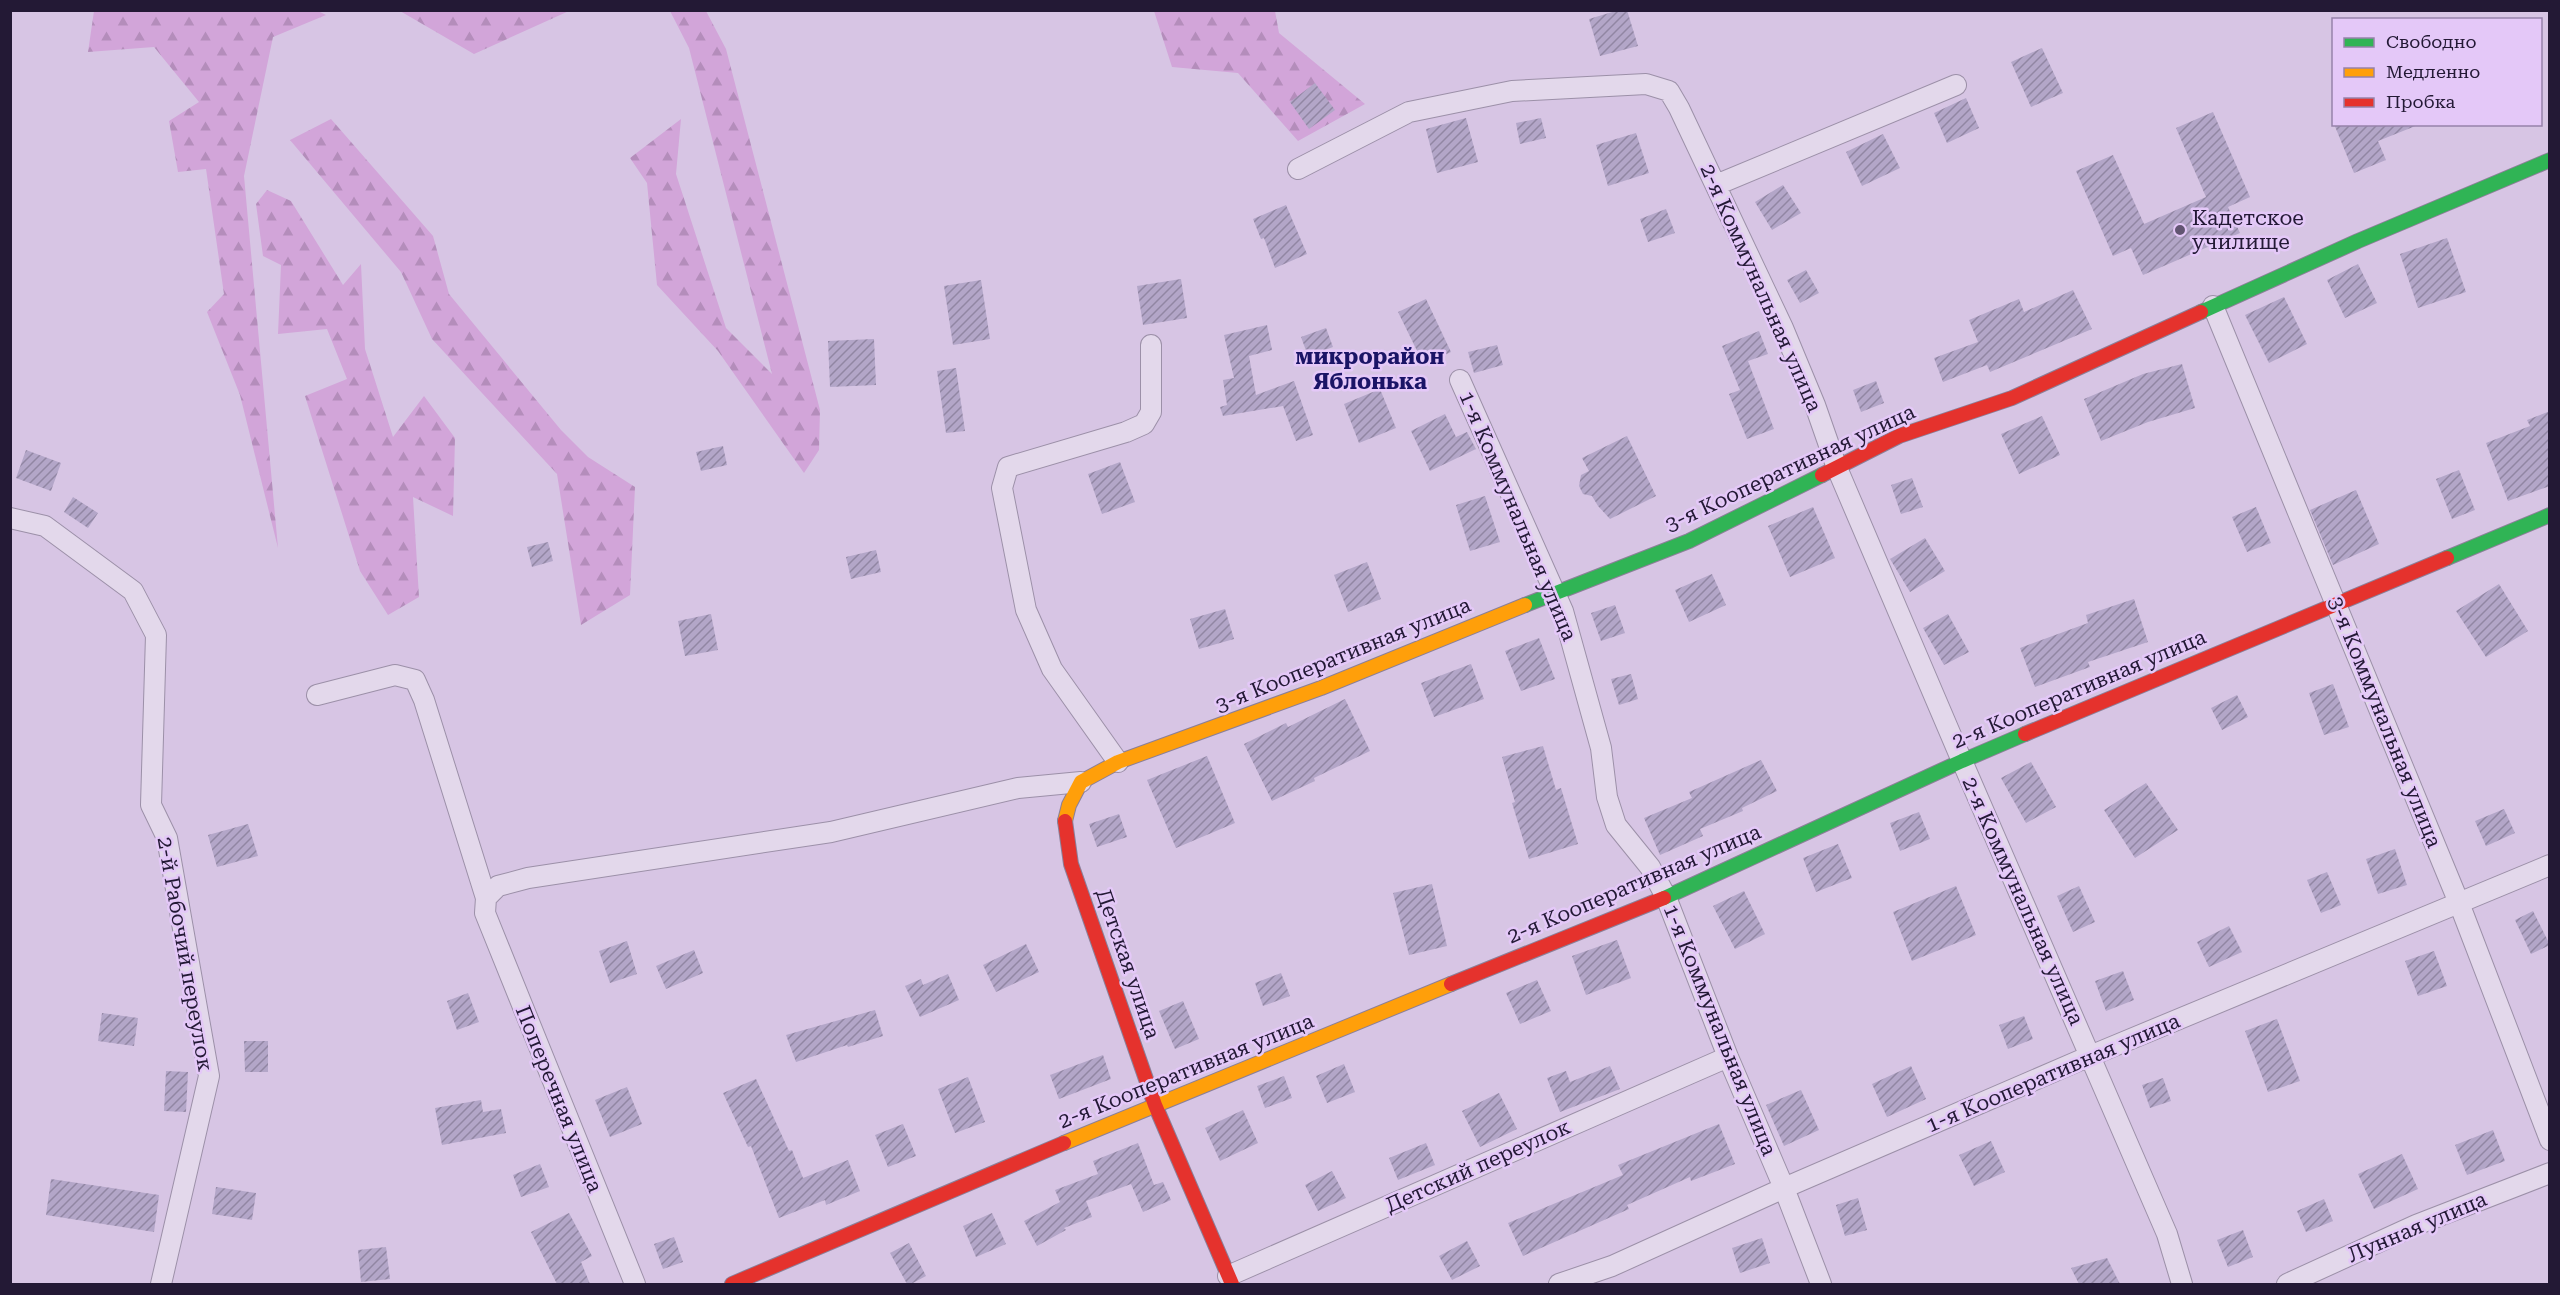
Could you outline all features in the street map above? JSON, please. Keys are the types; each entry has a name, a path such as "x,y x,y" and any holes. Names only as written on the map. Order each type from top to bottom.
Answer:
{"street":[{"name":"2-я Коммунальная улица","path":"1298,169 1409,112 1512,92 1646,84 1669,91 1783,328 1838,468 1962,761 2167,1234 2182,1284"},
{"path":"1716,185 1956,85"},
{"name":"3-я Кооперативная улица","path":"1081,782 1118,762 1259,712 1689,541 1899,436 2012,398 2358,241 2550,160"},
{"name":"3-я Коммунальная улица","path":"2213,306 2459,903 2550,1140"},
{"path":"1118,762 1052,669 1026,609 1002,488 1008,468 1126,432 1144,424 1151,412 1151,345"},
{"name":"1-я Коммунальная улица","path":"1460,380 1563,611 1601,748 1606,797 1616,825 1650,867 1666,897 1728,1057 1784,1188 1821,1284"},
{"name":"2-я Кооперативная улица","path":"732,1284 1155,1105 1666,897 1962,761 2550,516"},
{"name":"2-й Рабочий переулок","path":"10,518 45,526 133,591 156,634 151,805 167,838 209,1076 161,1284"},
{"name":"Поперечная улица","path":"317,695 394,675 415,680 424,700 486,906 635,1284"},
{"path":"486,906 498,886 528,878 831,832 1018,788 1081,782"},
{"name":"Детская улица","path":"1081,782 1069,805 1065,820 1071,864 1155,1105 1230,1280"},
{"name":"1-я Кооперативная улица","path":"1559,1284 1612,1266 1784,1188 2090,1056 2550,865"},
{"name":"Детский переулок","path":"1230,1280 1728,1057"},
{"name":"Лунная улица","path":"2287,1284 2416,1225 2550,1173"}],"green space":[{"path":"94,11 318,11 326,15 273,37 244,176 278,548 240,395 207,312 224,294 206,169 178,172 169,121 199,102 154,47 88,52"},
{"path":"400,11 569,11 474,54"},
{"path":"670,11 706,11 726,49 820,410 819,450 804,473 718,351 657,285 647,183 630,158 681,119 676,174 726,328 772,374 689,48"},
{"path":"1154,11 1275,11 1279,33 1365,104 1298,141 1238,73 1172,67"},
{"path":"331,119 433,236 449,294 561,430 588,457 635,487 630,595 581,625 557,474 432,339 401,272 290,140"},
{"path":"267,190 291,201 343,285 361,264 365,349 393,437 424,396 455,438 453,516 413,497 419,597 388,615 360,571 305,396 347,379 327,329 278,334 281,265 263,256 256,204"}],"building":[{"path":"1619,10 1627,10 1638,46 1600,56 1589,19"},
{"path":"2042,48 2063,93 2031,107 2011,62"},
{"path":"1315,83 1335,110 1309,129 1290,102"},
{"path":"1966,98 1979,128 1947,143 1934,113"},
{"path":"2213,112 2250,197 2228,207 2240,233 2143,275 2131,248 2113,256 2076,171 2113,155 2144,224 2206,197 2176,128"},
{"path":"1466,118 1478,162 1437,173 1426,129"},
{"path":"1541,118 1546,138 1520,144 1516,123"},
{"path":"2335,126 2416,126 2378,141 2386,160 2354,173"},
{"path":"1636,133 1649,173 1608,186 1596,145"},
{"path":"1883,134 1900,168 1862,186 1846,152"},
{"path":"1783,185 1801,213 1772,230 1755,202"},
{"path":"1286,205 1307,254 1275,268 1264,238 1261,239 1253,219"},
{"path":"1666,209 1675,233 1648,242 1640,219"},
{"path":"2447,238 2466,292 2418,308 2400,254"},
{"path":"2358,264 2377,303 2345,318 2327,280"},
{"path":"1806,270 1819,293 1800,303 1787,280"},
{"path":"1181,279 1187,318 1143,325 1137,286"},
{"path":"981,280 990,339 953,345 944,286"},
{"path":"2073,290 2092,329 1990,372 1987,365 1943,382 1934,358 1978,342 1969,320 2019,299 2024,312"},
{"path":"2284,297 2307,344 2269,363 2245,315"},
{"path":"1426,299 1451,352 1424,365 1398,312"},
{"path":"1267,325 1272,350 1249,356 1256,395 1294,381 1313,435 1296,441 1283,406 1223,416 1220,407 1227,405 1223,380 1234,378 1224,335"},
{"path":"1326,328 1333,347 1308,356 1301,337"},
{"path":"1759,331 1768,354 1748,361 1774,429 1747,439 1729,394 1740,390 1722,346"},
{"path":"874,339 876,385 830,387 828,341"},
{"path":"1497,345 1503,365 1474,373 1468,352"},
{"path":"2182,364 2195,408 2148,422 2101,441 2084,399 2143,374"},
{"path":"956,368 965,431 946,433 937,371"},
{"path":"1876,381 1884,403 1861,412 1853,390"},
{"path":"1380,389 1396,428 1359,443 1344,404"},
{"path":"2550,411 2550,486 2508,501 2486,443 2530,426 2527,420"},
{"path":"1445,414 1456,437 1467,432 1476,449 1430,471 1411,431"},
{"path":"2042,416 2060,455 2019,474 2001,434"},
{"path":"1627,436 1656,496 1610,519 1592,496 1583,494 1579,486 1581,475 1589,471 1582,458"},
{"path":"723,446 727,465 701,471 696,452"},
{"path":"26,450 61,463 51,491 16,478"},
{"path":"1120,462 1135,502 1102,514 1088,474"},
{"path":"2459,470 2475,510 2452,519 2436,479"},
{"path":"1912,478 1923,507 1901,514 1891,485"},
{"path":"2356,490 2379,544 2333,565 2310,510"},
{"path":"1485,496 1500,542 1470,551 1456,505"},
{"path":"73,497 98,513 88,528 64,512"},
{"path":"1813,507 1835,558 1790,577 1768,526"},
{"path":"2256,507 2271,543 2247,552 2232,517"},
{"path":"1925,538 1945,571 1910,592 1890,559"},
{"path":"548,542 553,561 532,567 527,547"},
{"path":"876,550 881,572 851,579 846,557"},
{"path":"1367,562 1381,599 1348,612 1334,575"},
{"path":"1712,574 1726,605 1689,622 1675,590"},
{"path":"2499,584 2528,631 2486,657 2456,611"},
{"path":"2134,599 2148,642 2088,662 2090,667 2035,687 2020,648 2088,623 2086,615"},
{"path":"1615,605 1625,633 1601,641 1591,613"},
{"path":"1225,609 1234,639 1199,649 1190,619"},
{"path":"711,614 718,650 685,656 678,621"},
{"path":"1948,614 1969,652 1944,665 1923,628"},
{"path":"1539,638 1555,679 1521,691 1505,651"},
{"path":"1471,664 1484,699 1434,717 1421,683"},
{"path":"1631,674 1638,699 1619,705 1611,679"},
{"path":"2333,684 2349,727 2324,735 2309,693"},
{"path":"2237,695 2248,717 2222,730 2211,708"},
{"path":"1345,699 1370,751 1272,801 1244,744 1286,723 1288,727"},
{"path":"1543,746 1556,790 1561,788 1578,844 1529,859 1512,803 1515,802 1502,757"},
{"path":"1207,756 1235,823 1176,848 1147,780"},
{"path":"1761,760 1777,791 1742,808 1743,811 1700,829 1703,836 1660,855 1644,818 1692,798 1689,792"},
{"path":"2031,762 2056,807 2026,823 2001,778"},
{"path":"2146,783 2178,830 2135,858 2104,810"},
{"path":"2504,809 2515,833 2486,846 2475,821"},
{"path":"1919,812 1930,839 1900,851 1890,823"},
{"path":"1119,814 1127,837 1097,847 1089,824"},
{"path":"248,824 258,856 217,867 208,835"},
{"path":"1838,844 1852,878 1816,892 1803,858"},
{"path":"2395,849 2407,885 2378,894 2366,859"},
{"path":"2327,872 2341,905 2321,913 2307,880"},
{"path":"1432,884 1447,946 1409,955 1393,893"},
{"path":"1956,886 1976,935 1912,961 1893,912"},
{"path":"2079,886 2095,922 2073,932 2057,896"},
{"path":"1744,891 1765,934 1735,949 1713,906"},
{"path":"2533,911 2550,945 2531,954 2515,920"},
{"path":"2229,926 2242,952 2209,967 2197,942"},
{"path":"1617,940 1631,978 1586,995 1572,956"},
{"path":"627,941 637,974 610,983 599,951"},
{"path":"1026,944 1039,972 996,992 983,965"},
{"path":"694,950 703,973 666,989 656,966"},
{"path":"2434,951 2447,986 2418,996 2405,961"},
{"path":"2123,971 2134,1000 2106,1011 2095,981"},
{"path":"1281,973 1290,996 1263,1006 1255,983"},
{"path":"948,974 959,1000 920,1017 905,986 921,979 923,985"},
{"path":"1537,980 1551,1011 1520,1024 1506,993"},
{"path":"468,993 479,1022 457,1030 447,1001"},
{"path":"1183,1001 1199,1039 1175,1049 1159,1011"},
{"path":"875,1010 883,1036 796,1062 786,1035"},
{"path":"102,1013 138,1018 134,1046 98,1041"},
{"path":"2024,1016 2033,1039 2008,1049 1999,1025"},
{"path":"2277,1019 2300,1081 2268,1092 2245,1031"},
{"path":"244,1041 268,1041 268,1072 245,1072"},
{"path":"1103,1055 1111,1079 1059,1099 1050,1075"},
{"path":"1344,1064 1355,1092 1327,1103 1316,1076"},
{"path":"1610,1066 1620,1089 1560,1112 1547,1078 1566,1071 1570,1082"},
{"path":"1911,1066 1926,1099 1887,1117 1872,1084"},
{"path":"166,1071 188,1072 186,1112 164,1111"},
{"path":"1284,1076 1292,1098 1265,1108 1257,1086"},
{"path":"968,1077 985,1122 955,1133 938,1089"},
{"path":"2163,1078 2171,1101 2150,1108 2142,1085"},
{"path":"756,1079 789,1151 792,1150 803,1178 848,1160 860,1191 826,1205 825,1200 779,1218 751,1146 748,1147 723,1093"},
{"path":"627,1087 642,1124 610,1137 595,1100"},
{"path":"1801,1090 1819,1130 1784,1146 1766,1105"},
{"path":"1499,1093 1517,1129 1480,1147 1462,1111"},
{"path":"481,1100 483,1112 501,1109 506,1133 442,1145 435,1108"},
{"path":"1243,1110 1258,1143 1220,1161 1205,1128"},
{"path":"903,1124 916,1156 888,1167 875,1135"},
{"path":"1719,1124 1735,1164 1691,1181 1690,1177 1627,1205 1629,1209 1523,1256 1508,1223 1623,1175 1618,1165"},
{"path":"2493,1130 2505,1161 2467,1175 2455,1145"},
{"path":"1991,1141 2005,1172 1974,1186 1959,1155"},
{"path":"1138,1143 1154,1185 1163,1182 1171,1200 1143,1212 1131,1184 1086,1201 1092,1217 1064,1228 1066,1230 1037,1246 1024,1221 1060,1202 1055,1190 1098,1174 1093,1161"},
{"path":"1426,1143 1435,1165 1398,1180 1389,1158"},
{"path":"2402,1154 2418,1189 2374,1209 2358,1174"},
{"path":"540,1164 549,1187 521,1197 513,1175"},
{"path":"1332,1171 1346,1198 1318,1211 1305,1185"},
{"path":"51,1179 159,1195 154,1232 46,1215"},
{"path":"216,1187 256,1193 252,1220 212,1214"},
{"path":"1858,1198 1867,1230 1845,1236 1836,1205"},
{"path":"2324,1199 2333,1221 2306,1232 2297,1211"},
{"path":"569,1213 592,1256 581,1262 590,1284 557,1284 531,1232"},
{"path":"992,1213 1006,1244 976,1257 963,1226"},
{"path":"2243,1230 2253,1257 2228,1267 2217,1240"},
{"path":"674,1237 683,1262 663,1269 654,1244"},
{"path":"1762,1238 1770,1263 1740,1273 1732,1248"},
{"path":"1467,1241 1480,1266 1452,1280 1439,1256"},
{"path":"909,1243 926,1276 907,1284 890,1253"},
{"path":"386,1247 390,1279 361,1282 358,1250"},
{"path":"2107,1258 2120,1284 2079,1284 2071,1268"}],"traffic: fast":[{"path":"2201,312 2358,241 2550,160"},
{"path":"1525,605 1689,541 1822,475"},
{"path":"2447,558 2550,515"},
{"path":"1664,898 2025,734"}],"traffic: slow":[{"path":"1065,821 1069,805 1081,782 1118,762 1321,688 1525,605"},
{"path":"1064,1143 1451,984"}],"traffic: jam":[{"path":"1822,475 1899,436 2012,398 2201,312"},
{"path":"2025,734 2447,558"},
{"path":"1065,821 1071,864 1155,1105 1232,1284"},
{"path":"1451,984 1664,898"},
{"path":"732,1284 1064,1143"}],"place":[{"name":"Кадетское училище","path":"2180,230"}],"district":[{"name":"микрорайон Яблонька","path":"1370,368"}]}
